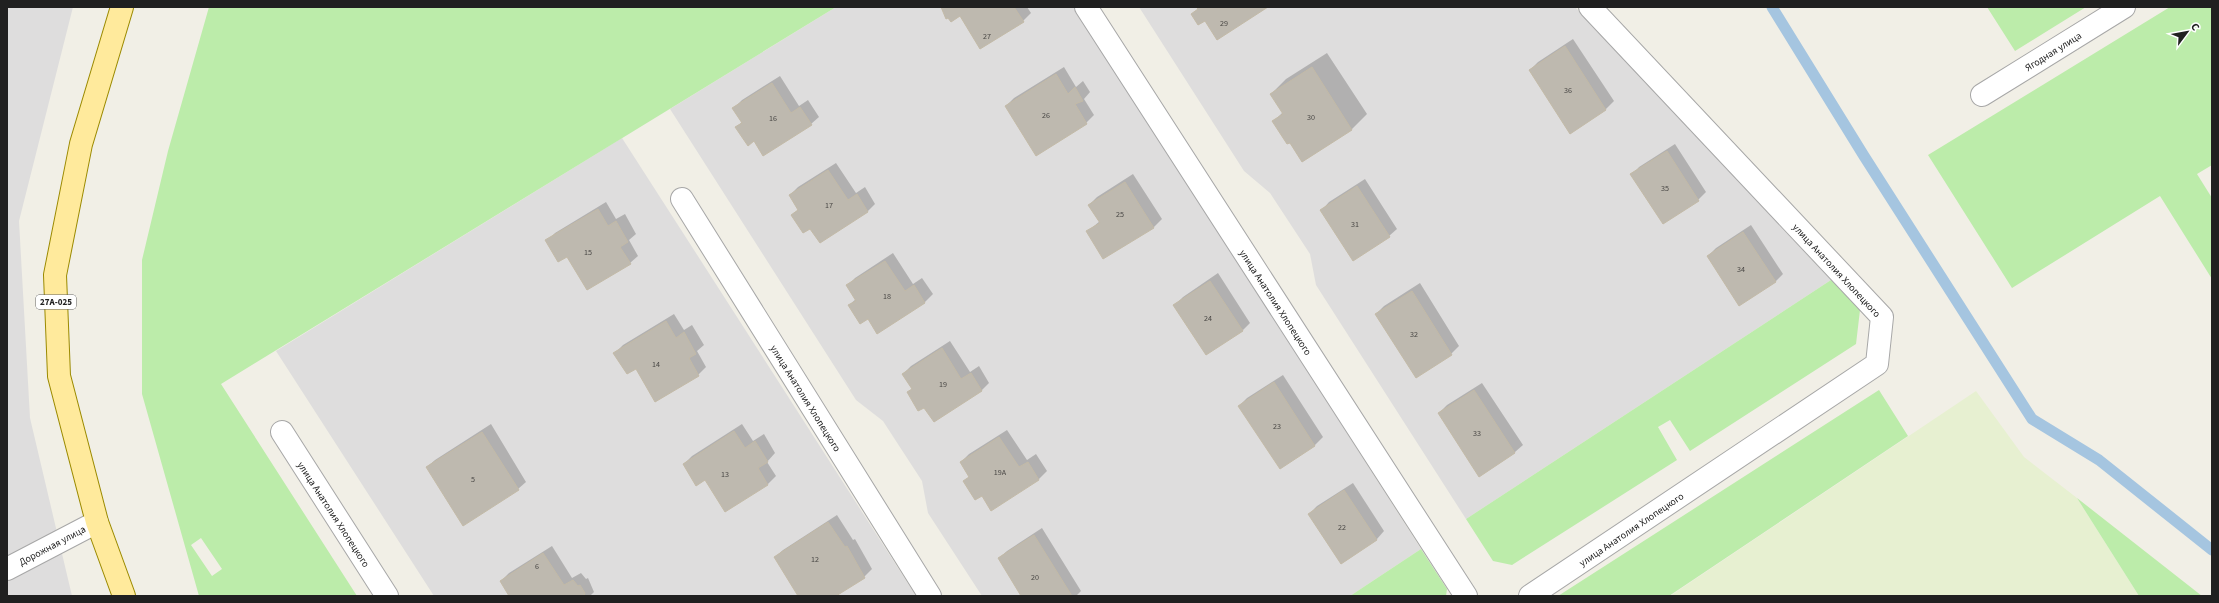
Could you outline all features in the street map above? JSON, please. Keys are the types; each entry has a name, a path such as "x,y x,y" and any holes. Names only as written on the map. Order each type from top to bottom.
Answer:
{"main road":[{"name":"27А-025","path":"122,7 81,144 55,275 59,376 97,522 124,596"}],"street":[{"name":"улица Анатолия Хлопецкого","path":"1086,7 1466,596"},
{"name":"улица Анатолия Хлопецкого","path":"1530,596 1877,364 1882,317 1590,7"},
{"name":"Ягодная улица","path":"1982,95 2124,7"},
{"name":"улица Анатолия Хлопецкого","path":"682,199 930,596"},
{"name":"улица Анатолия Хлопецкого","path":"282,432 387,596"},
{"name":"Дорожная улица","path":"7,569 97,522"}],"shaded area":[{"path":"7,7 73,7 19,221 30,418 72,596 7,596"},
{"path":"836,7 1075,7 1421,549 1350,596 982,596 928,513 922,481 883,421 856,400 670,109"},
{"path":"1139,7 1575,7 1831,280 1466,519 1316,285 1310,254 1270,193 1244,171"},
{"path":"622,138 916,596 434,596 276,351"}],"green space":[{"path":"209,7 836,7 221,384 357,596 199,596 142,394 142,260 168,151","holes":["201,538 222,569 212,576 191,545"]},
{"path":"1987,7 2086,7 2015,51"},
{"path":"2170,7 2212,7 2212,165 2197,174 2212,198 2212,279 2160,196 2012,288 1928,155"},
{"path":"1831,280 1860,310 1856,344 1690,451 1670,420 1658,427 1677,460 1512,565 1493,561 1466,519"},
{"path":"1879,390 1908,436 1669,596 1558,596"},
{"path":"1976,391 2024,457 2077,498 2139,596 1670,596"},
{"path":"2077,498 2202,596 2139,596"},
{"path":"1421,549 1447,589 1446,596 1350,596"}],"building":[{"path":"941,7 1014,7 1024,22 980,49 960,16 951,22 948,18 946,19"},
{"path":"1196,7 1268,7 1217,40 1205,21 1198,25 1191,14 1198,9"},
{"path":"1565,46 1606,110 1570,134 1529,70"},
{"path":"1312,67 1352,130 1302,162 1290,143 1287,144 1272,121 1283,114 1270,94"},
{"path":"1056,74 1068,94 1075,87 1083,101 1075,104 1087,124 1036,156 1005,106"},
{"path":"772,83 791,113 800,107 812,125 763,156 754,141 748,146 735,127 742,123 732,108"},
{"path":"1667,151 1699,201 1663,224 1630,174"},
{"path":"828,170 848,200 857,194 868,212 820,243 810,229 803,233 791,215 798,210 789,195"},
{"path":"1125,182 1154,228 1103,259 1086,231 1100,223 1088,205"},
{"path":"1357,186 1390,237 1353,261 1320,210"},
{"path":"598,209 608,226 616,221 628,242 620,247 631,264 587,290 567,257 558,262 545,240"},
{"path":"1743,232 1776,282 1739,306 1707,256"},
{"path":"885,261 905,291 914,285 925,303 877,334 868,319 860,324 848,305 856,301 846,285"},
{"path":"1210,281 1243,331 1206,355 1173,305"},
{"path":"1412,291 1452,355 1416,378 1375,314"},
{"path":"666,321 676,338 684,332 696,354 689,358 699,376 655,402 636,369 627,374 613,353"},
{"path":"942,348 961,379 971,373 982,391 934,422 924,408 918,411 907,392 912,389 902,374"},
{"path":"1274,382 1315,446 1280,469 1238,406"},
{"path":"1474,390 1515,453 1479,477 1438,413"},
{"path":"734,431 745,448 755,441 768,462 758,468 768,485 725,512 705,480 696,486 683,464"},
{"path":"482,432 519,490 463,526 426,467"},
{"path":"999,437 1019,467 1028,462 1039,480 991,511 982,496 975,500 963,481 969,477 960,462"},
{"path":"1344,490 1377,540 1341,564 1308,514"},
{"path":"828,522 845,547 847,546 865,578 836,596 798,596 774,557"},
{"path":"1034,535 1072,596 1021,596 998,558"},
{"path":"543,553 564,585 573,580 578,586 580,585 585,593 584,596 509,596 500,581"}],"waterway":[{"path":"1772,7 1864,156 2032,419 2099,460 2212,550"}]}
